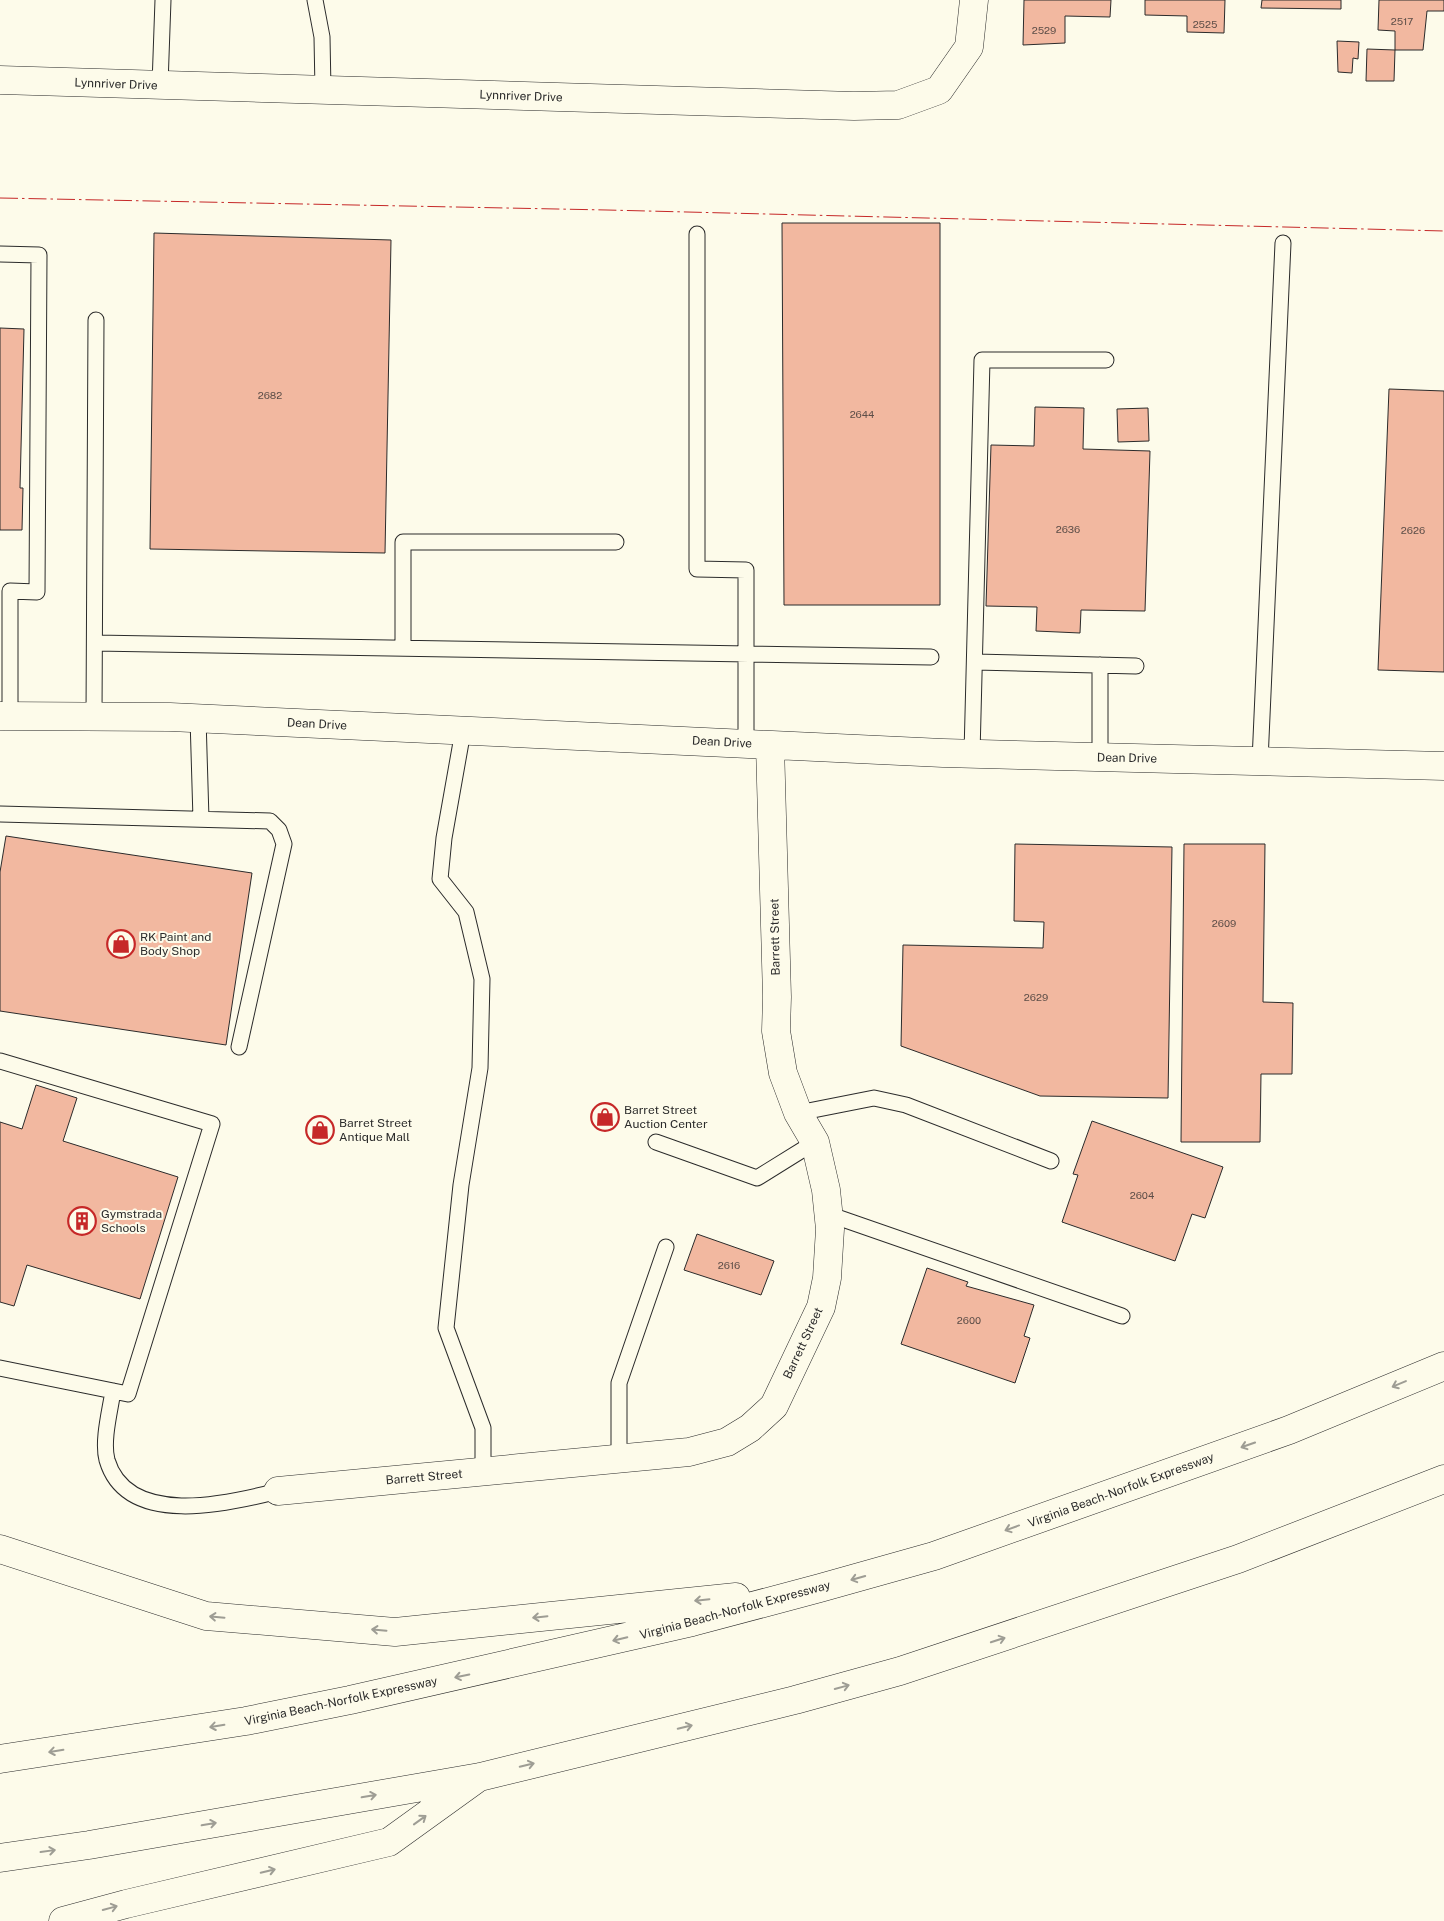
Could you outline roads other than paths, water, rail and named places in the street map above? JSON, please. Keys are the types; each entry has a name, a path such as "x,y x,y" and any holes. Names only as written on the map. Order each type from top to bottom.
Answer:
{"main road":[{"name":"Lynnriver Drive","path":"0,80 854,106 898,104 939,90 969,47 974,0"},
{"name":"Dean Drive","path":"5,716 198,718 972,754 1444,766"},
{"name":"Barrett Street","path":"278,1491 689,1452 727,1442 750,1428 774,1406 821,1307 827,1278 830,1229 826,1190 815,1142 798,1113 783,1073 776,1031 777,997 758,744"},
{"name":"Virginia Beach-Norfolk Expressway","path":"0,1759 246,1721 350,1700 692,1622 820,1588 934,1556 1289,1430 1444,1366"},
{"path":"0,1858 90,1845 480,1777 795,1700 900,1671 1238,1559 1444,1479"},
{"path":"0,1550 206,1616 395,1632 820,1588"},
{"path":"63,1921 126,1904 389,1842 480,1777"}],"lane":[{"path":"160,85 163,0"},
{"path":"315,0 322,37 323,90"},
{"path":"698,234 697,569 746,570 745,653 758,744"},
{"path":"1260,761 1282,243"},
{"path":"0,254 40,255 37,592 5,591 5,716"},
{"path":"94,716 96,320"},
{"path":"972,754 982,360 1106,360"},
{"path":"403,648 403,542 616,542"},
{"path":"95,643 931,657"},
{"path":"975,662 1136,666"},
{"path":"1100,665 1100,757"},
{"path":"198,718 200,819"},
{"path":"462,731 444,838 440,879 466,912 482,979 480,1068 461,1185 446,1328 483,1428 483,1472"},
{"path":"0,814 270,821 278,830 284,844 239,1047"},
{"path":"0,1062 212,1124 128,1394 0,1368"},
{"path":"798,1113 874,1098 906,1105 1051,1161"},
{"path":"656,1142 757,1178 815,1142"},
{"path":"828,1214 1122,1316"},
{"path":"619,1459 619,1383 666,1247"},
{"path":"113,1391 106,1433 106,1458 114,1478 133,1494 156,1504 192,1506 240,1501 278,1491"}],"place":[{"name":"RK Paint and Body Shop","path":"121,944"},
{"name":"Barret Street Auction Center","path":"605,1117"},
{"name":"Barret Street Antique Mall","path":"320,1130"},
{"name":"Gymstrada Schools","path":"82,1221"}]}
